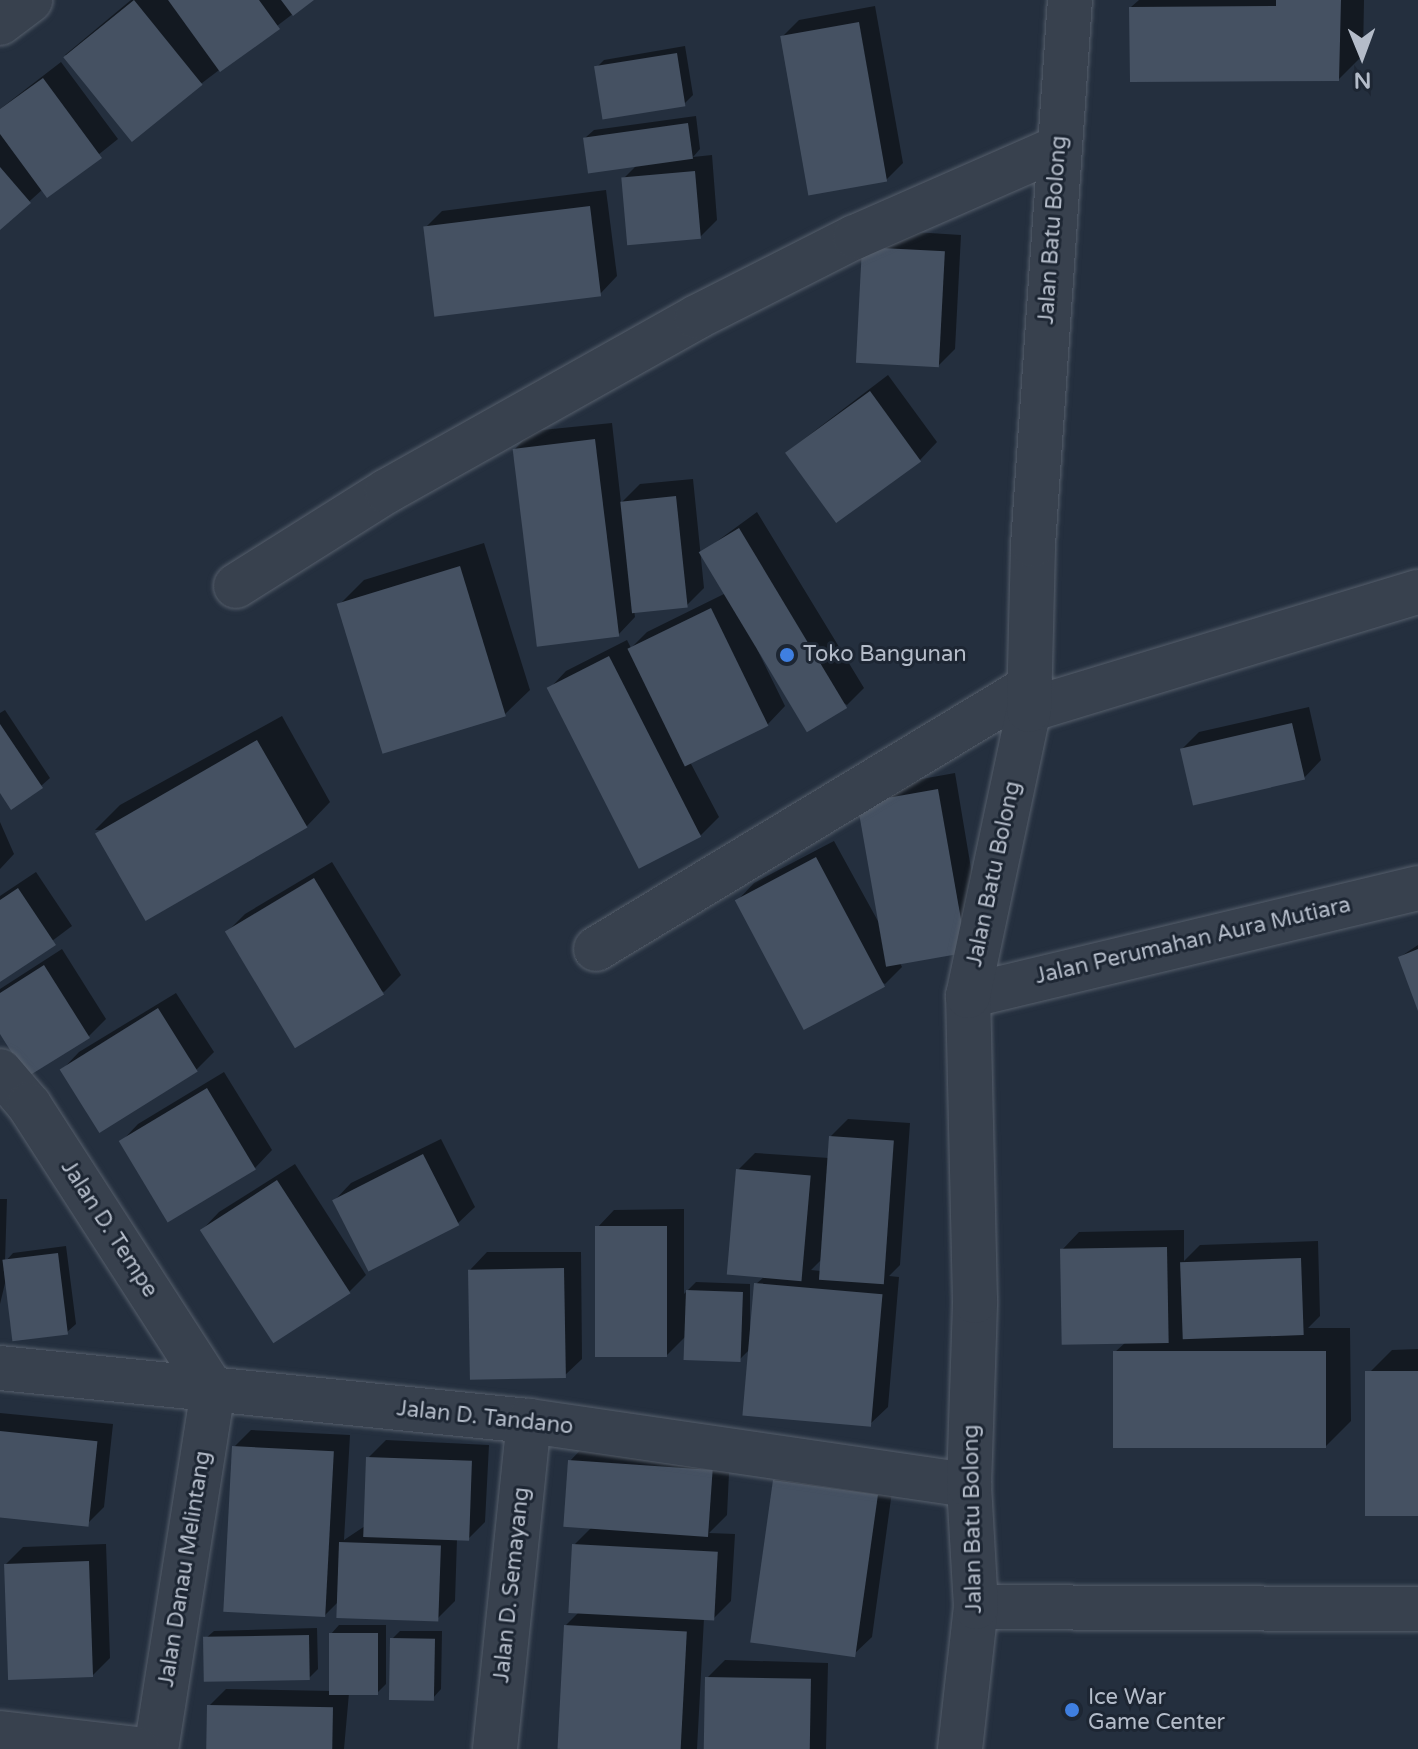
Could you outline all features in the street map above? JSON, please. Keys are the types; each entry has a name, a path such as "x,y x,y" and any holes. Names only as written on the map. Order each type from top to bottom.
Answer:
{"street":[{"path":"0,23 30,0"},
{"name":"Jalan Batu Bolong","path":"960,1749 976,1607 969,1485 975,1301 968,996 1030,698 1033,545 1070,0"},
{"path":"236,586 387,491 697,317 855,237 1058,148"},
{"path":"596,949 1030,698 1418,592"},
{"name":"Jalan Perumahan Aura Mutiara","path":"968,996 1418,888"},
{"name":"Jalan D. Tempe","path":"0,1071 14,1105 213,1390"},
{"name":"Jalan D. Tandano","path":"0,1368 529,1421 969,1485"},
{"name":"Jalan Danau Melintang","path":"156,1749 213,1390"},
{"name":"Jalan D. Semayang","path":"495,1749 529,1421"},
{"path":"976,1607 1418,1609"},
{"path":"0,1733 137,1749"}],"building":[{"path":"134,0 203,85 132,142 63,57"},
{"path":"168,0 259,0 280,29 220,72"},
{"path":"281,0 314,0 293,16"},
{"path":"1276,0 1341,0 1339,81 1130,82 1129,7 1276,6"},
{"path":"859,22 887,182 808,195 780,36"},
{"path":"677,53 685,106 602,119 594,66"},
{"path":"43,78 102,158 47,198 0,134 0,109"},
{"path":"688,123 693,159 588,173 583,138"},
{"path":"0,167 31,203 0,230"},
{"path":"695,171 701,239 627,245 621,177"},
{"path":"590,206 601,296 434,317 423,226"},
{"path":"862,247 945,251 939,367 856,363"},
{"path":"870,391 921,461 836,523 785,453"},
{"path":"595,439 619,637 537,647 513,449"},
{"path":"676,496 688,607 632,613 620,502"},
{"path":"739,528 847,708 807,732 699,552"},
{"path":"460,566 506,716 383,754 337,604"},
{"path":"711,608 768,726 685,767 627,649"},
{"path":"609,656 701,837 639,869 547,688"},
{"path":"1292,723 1305,780 1193,805 1180,749"},
{"path":"0,724 43,788 11,810 0,793"},
{"path":"257,740 308,827 146,921 95,834"},
{"path":"938,789 967,952 886,967 857,803"},
{"path":"816,857 885,987 804,1030 735,900"},
{"path":"314,878 384,995 295,1048 225,932"},
{"path":"18,888 56,945 0,982 0,900"},
{"path":"1418,949 1418,1011 1398,957"},
{"path":"44,965 90,1038 27,1077 0,1034 0,993"},
{"path":"158,1008 198,1072 99,1133 60,1069"},
{"path":"207,1088 256,1169 168,1222 119,1141"},
{"path":"829,1136 894,1141 884,1284 819,1280"},
{"path":"423,1154 459,1225 368,1272 332,1200"},
{"path":"736,1169 811,1176 801,1281 727,1275"},
{"path":"277,1180 351,1293 273,1343 200,1230"},
{"path":"595,1226 667,1226 667,1357 595,1357"},
{"path":"1167,1247 1169,1343 1062,1345 1060,1249"},
{"path":"58,1253 68,1334 12,1341 2,1260"},
{"path":"1301,1258 1304,1335 1183,1339 1180,1262"},
{"path":"564,1268 566,1378 470,1380 468,1270"},
{"path":"754,1283 883,1294 871,1427 742,1415"},
{"path":"686,1290 743,1292 741,1362 684,1360"},
{"path":"1113,1351 1326,1351 1326,1448 1113,1448"},
{"path":"1365,1371 1418,1371 1418,1516 1365,1516"},
{"path":"0,1431 97,1441 88,1527 0,1517"},
{"path":"232,1446 334,1451 325,1617 223,1612"},
{"path":"366,1457 472,1461 469,1541 363,1537"},
{"path":"568,1460 713,1470 708,1537 563,1527"},
{"path":"773,1480 878,1495 855,1657 750,1642"},
{"path":"339,1542 441,1546 438,1622 336,1618"},
{"path":"572,1544 718,1552 714,1621 568,1613"},
{"path":"89,1561 93,1677 8,1680 4,1564"},
{"path":"564,1625 687,1631 681,1749 558,1749"},
{"path":"329,1633 378,1633 378,1695 329,1695"},
{"path":"309,1635 310,1680 204,1682 203,1637"},
{"path":"390,1638 435,1639 434,1701 389,1700"},
{"path":"705,1677 811,1679 810,1749 704,1749"},
{"path":"207,1705 333,1707 332,1749 206,1749"}],"place":[{"name":"Toko Bangunan","path":"787,655"},
{"name":"Ice War Game Center","path":"1072,1710"}]}
